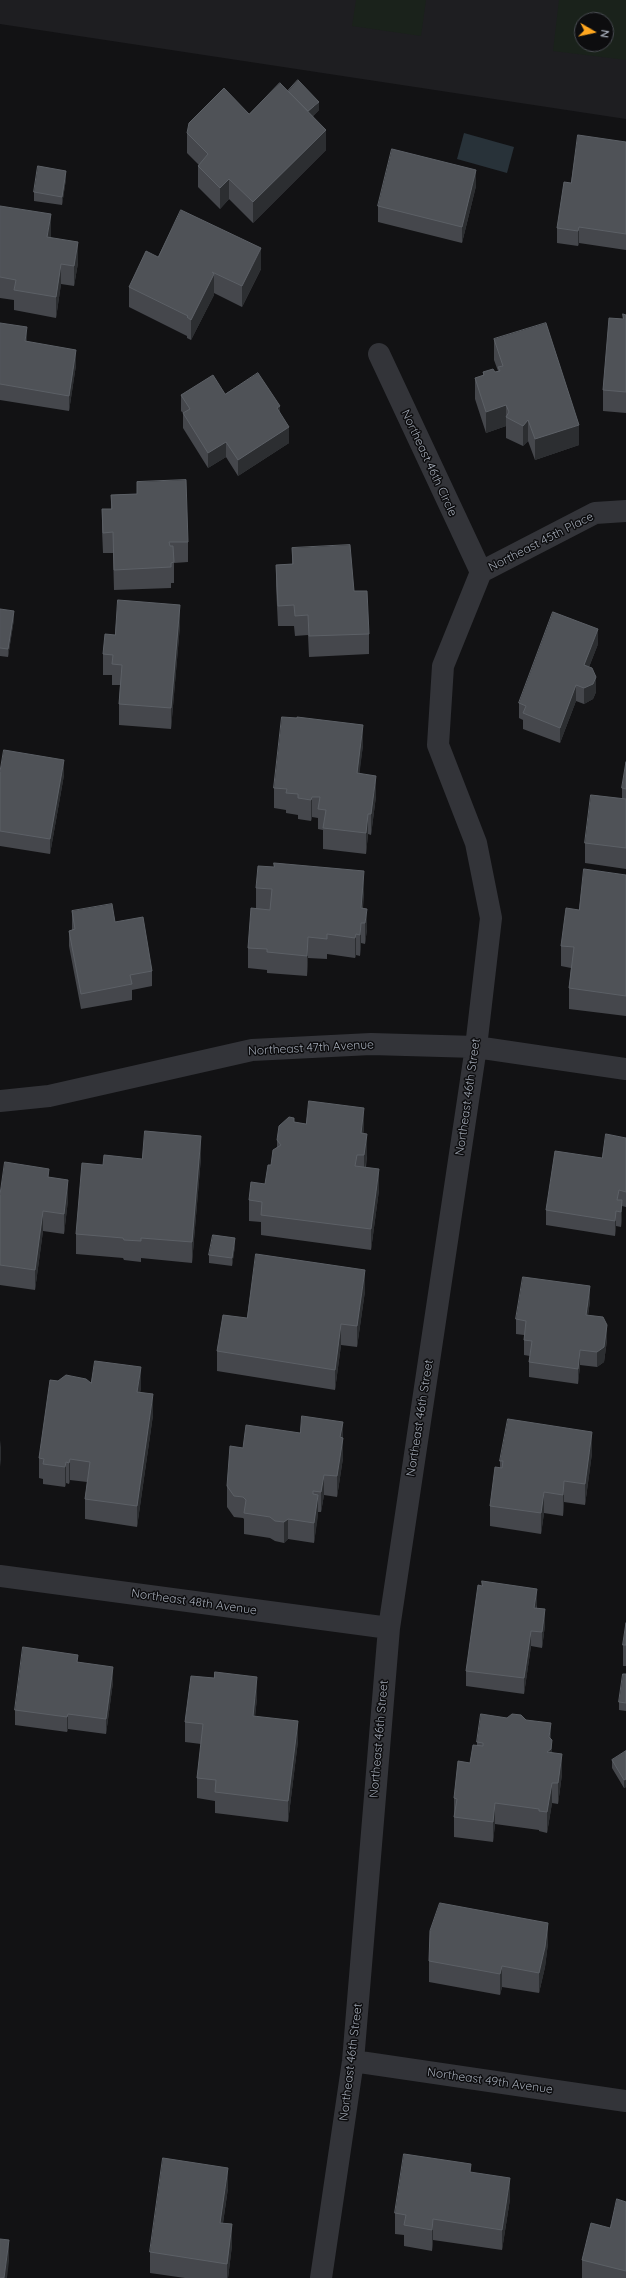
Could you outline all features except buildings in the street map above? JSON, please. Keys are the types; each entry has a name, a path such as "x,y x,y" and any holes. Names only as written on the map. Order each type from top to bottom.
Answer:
{"street":[{"name":"Northeast 46th Circle","path":"378,354 481,572"},
{"name":"Northeast 45th Place","path":"481,572 594,513 626,511"},
{"name":"Northeast 46th Street","path":"321,2278 353,2061 389,1628 476,1047 491,918 476,843 438,745 443,666 481,572"},
{"name":"Northeast 47th Avenue","path":"0,1101 49,1096 252,1050 371,1044 476,1047 626,1069"},
{"name":"Northeast 48th Avenue","path":"0,1576 389,1628"},
{"name":"Northeast 49th Avenue","path":"353,2061 626,2101"}],"shaded area":[{"path":"0,0 626,0 626,119 0,24"},
{"path":"356,0 426,0 421,36 352,26"},
{"path":"559,0 626,0 626,60 553,51"},
{"path":"464,133 514,147 507,173 457,159"}]}
